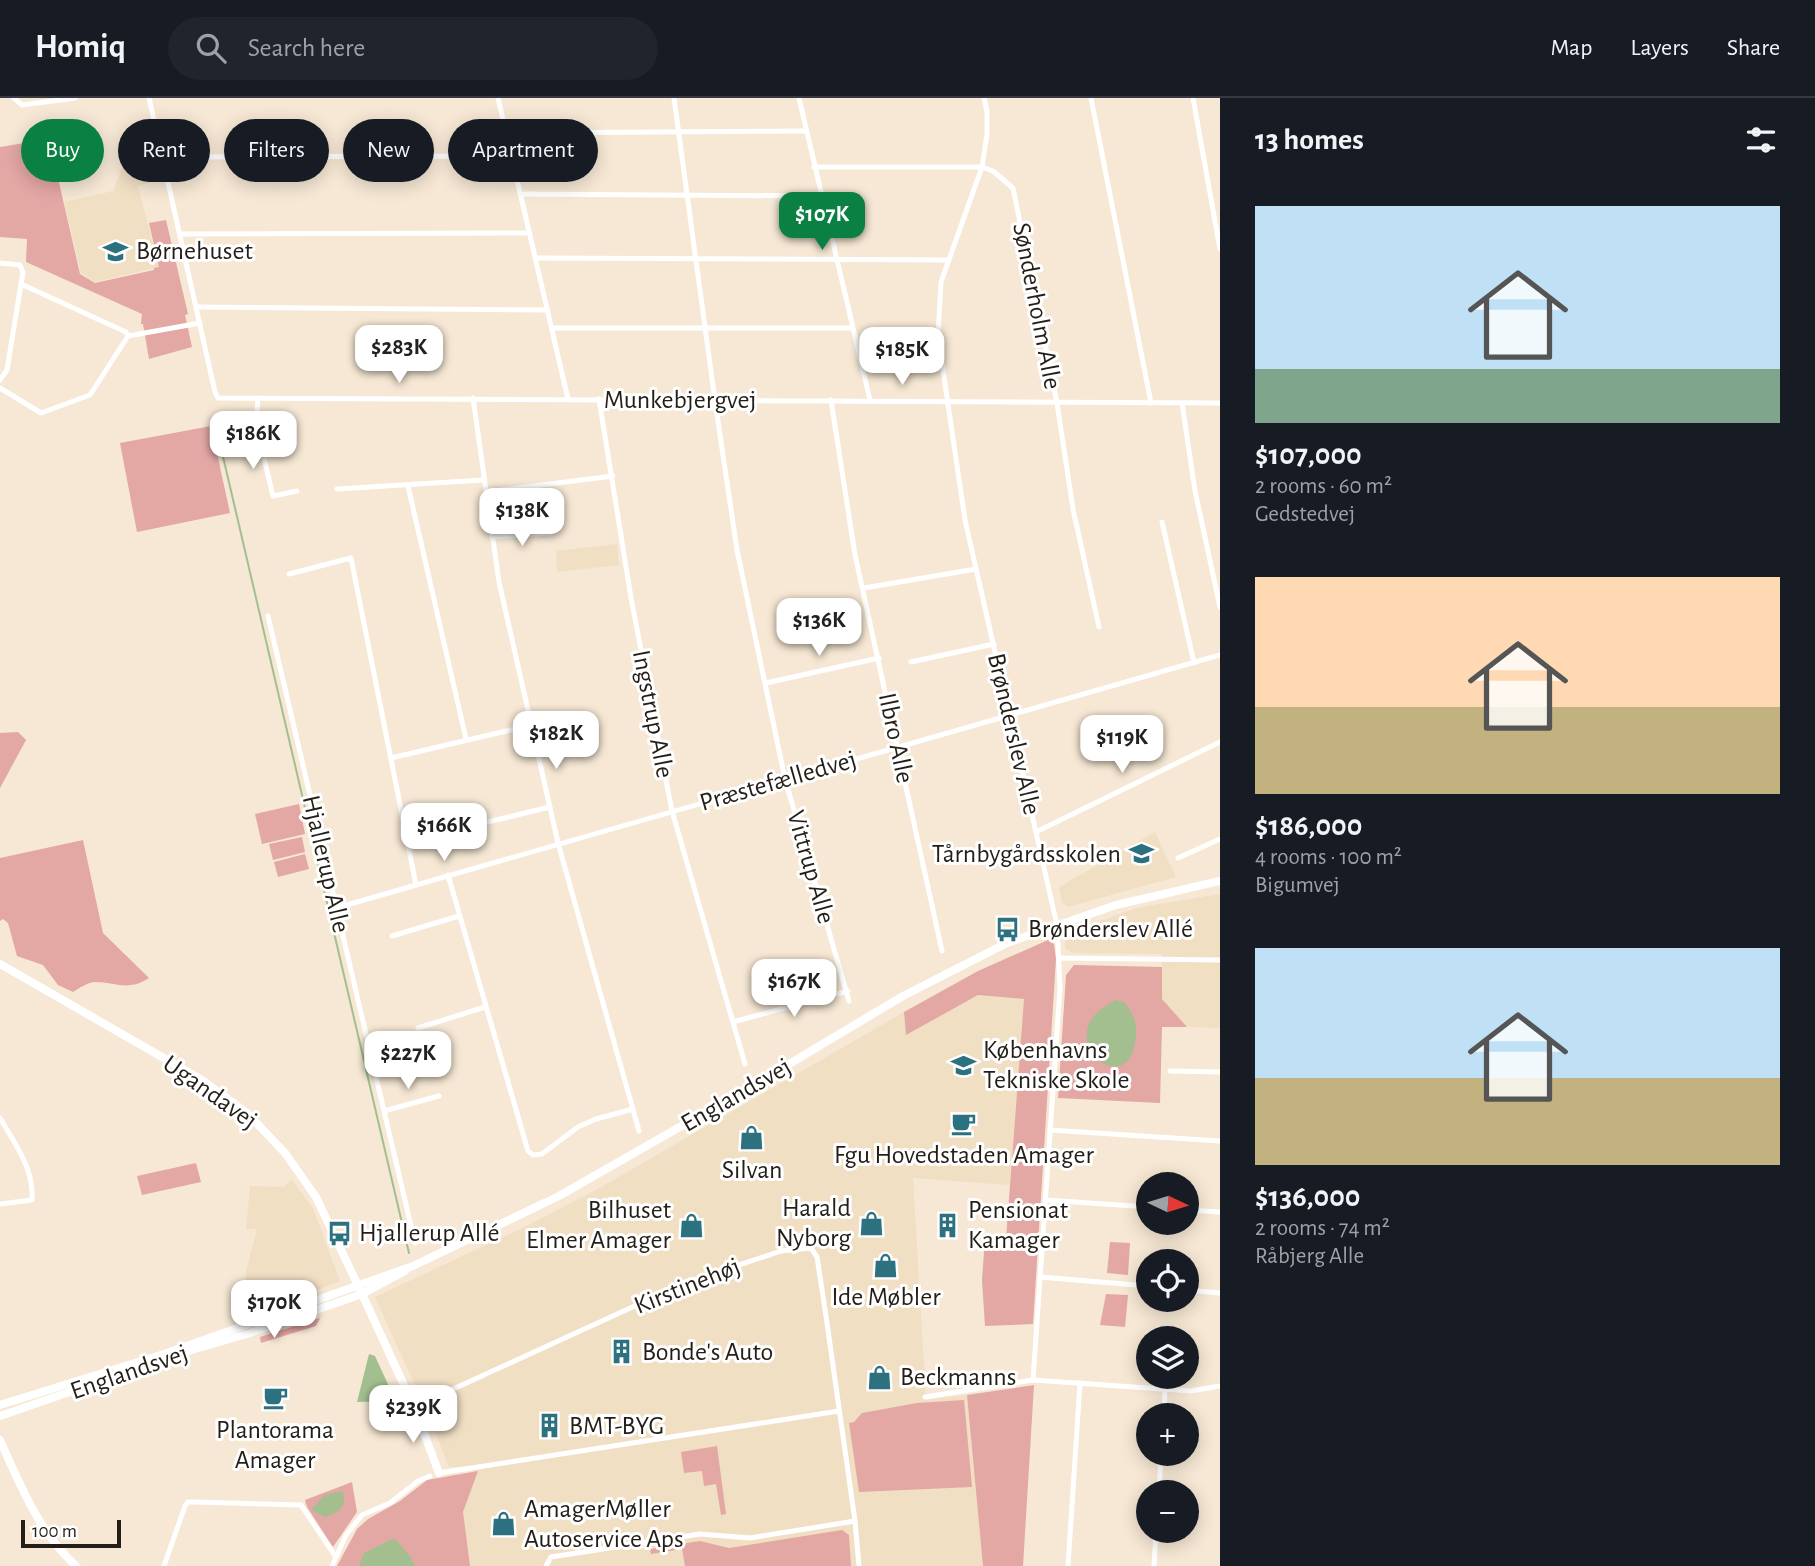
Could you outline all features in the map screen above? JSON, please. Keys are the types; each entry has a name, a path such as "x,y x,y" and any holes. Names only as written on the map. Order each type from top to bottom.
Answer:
{"main road":[{"name":"Englandsvej","path":"0,1405 164,1354 413,1266 559,1196 949,971 1007,943 1116,905 1220,881"},
{"name":"Ugandavej","path":"0,964 202,1080 247,1113 301,1174 316,1197 357,1284"},
{"name":"Englandsvej","path":"0,1416 362,1294 389,1282 413,1266"},
{"path":"357,1284 414,1407 439,1473"},
{"path":"0,1440 47,1534 76,1566"}],"street":[{"path":"14,98 22,105 75,98"},
{"name":"Munkebjergvej","path":"149,98 154,119"},
{"path":"498,98 502,119"},
{"name":"Vittrup Alle","path":"674,98 737,550 785,779 848,990 849,1002"},
{"path":"799,98 870,400"},
{"name":"Brønderslev Alle","path":"984,98 988,134 982,167 947,260 941,282 938,322 965,520 1056,911 1060,988 1033,1380"},
{"path":"1091,98 1151,403"},
{"path":"1192,98 1220,248"},
{"path":"598,133 806,131"},
{"path":"210,158 448,156"},
{"path":"814,167 982,167"},
{"name":"Sønderholm Alle","path":"982,167 993,171 1013,188 1057,403 1073,509 1099,627"},
{"name":"Munkebjergvej","path":"168,182 218,398 1220,403"},
{"path":"517,182 568,399"},
{"path":"520,194 820,196"},
{"path":"180,233 530,233"},
{"path":"536,258 947,260"},
{"path":"0,263 20,265 23,272 6,370 0,380"},
{"path":"21,284 126,332 128,336"},
{"path":"196,307 548,310"},
{"path":"0,388 41,412 90,396 128,336 200,323"},
{"path":"552,328 852,328"},
{"path":"258,398 256,425 273,496 297,491"},
{"path":"473,398 499,582 558,843 639,1131"},
{"name":"Ingstrup Alle","path":"599,399 631,598 672,811 745,1064"},
{"name":"Ilbro Alle","path":"831,400 855,555 942,951"},
{"path":"1182,403 1195,491 1220,607"},
{"path":"486,492 613,476"},
{"path":"337,489 484,480"},
{"path":"408,486 466,739"},
{"path":"1161,522 1194,663"},
{"path":"492,537 550,533"},
{"path":"289,574 351,558 416,885"},
{"path":"864,588 976,569"},
{"name":"Hjallerup Alle","path":"268,616 415,1243"},
{"path":"911,663 994,644"},
{"name":"Præstefælledvej","path":"337,908 1220,655"},
{"path":"766,684 878,658"},
{"path":"391,758 532,725"},
{"path":"1036,832 1220,742"},
{"path":"479,824 550,807"},
{"path":"1178,858 1220,839"},
{"path":"448,875 525,1147 533,1155 542,1154 578,1127 633,1109"},
{"path":"392,936 459,916"},
{"path":"1059,958 1220,960"},
{"path":"733,1022 848,990"},
{"path":"418,1027 485,1007"},
{"path":"1170,1071 1220,1072"},
{"path":"384,1111 439,1096"},
{"path":"0,1118 32,1178 32,1200 0,1205"},
{"path":"1050,1130 1220,1141"},
{"path":"1046,1199 1136,1206"},
{"path":"1199,1211 1220,1212"},
{"name":"Kirstinehøj","path":"414,1407 685,1283 781,1251 808,1247 817,1257 859,1566"},
{"path":"1040,1277 1136,1285"},
{"path":"1199,1291 1220,1293"},
{"path":"925,1397 1033,1380 1191,1391 1220,1386"},
{"path":"1068,1566 1080,1383"},
{"path":"1165,1403 1166,1390"},
{"path":"439,1473 839,1411"},
{"path":"332,1566 346,1535 362,1515 390,1503 418,1481 430,1476"},
{"path":"164,1566 185,1506 194,1502 301,1505 336,1557"},
{"path":"546,1566 551,1557 700,1534 750,1538 855,1521"},
{"path":"1154,1566 1155,1543"}],"shaded area":[{"path":"21,144 21,182 59,182 80,274 95,283 159,267 149,223 166,220 188,314 185,315 192,347 149,359 141,324 142,314 26,262 27,239 0,237 0,147"},
{"path":"118,178 118,182 151,182 138,186 159,267 95,282 81,273 64,202 113,191"},
{"path":"211,426 230,513 137,532 120,443"},
{"path":"617,544 619,565 557,572 556,551"},
{"path":"18,732 26,740 0,788 0,733"},
{"path":"299,804 305,834 262,844 255,814"},
{"name":"Tårnbygårdsskolen","path":"1155,832 1176,877 1068,907 1062,903 1059,887"},
{"path":"302,837 305,852 273,860 269,844"},
{"path":"83,840 103,933 149,978 134,985 94,982 73,992 58,985 43,965 17,956 8,923 3,919 0,921 0,858"},
{"path":"305,854 309,869 278,877 274,862"},
{"path":"1220,894 1220,1028 1187,1027 1162,999 1162,954 1073,953 1065,948 1065,934 1136,908"},
{"path":"1048,940 1054,944 1056,959 1033,1324 985,1326 982,1280 985,1238 1006,1239 1024,999 978,995 906,1035 904,1012 978,971"},
{"path":"1074,965 1162,967 1162,999 1187,1027 1162,1027 1160,1103 1058,1098 1066,975"},
{"path":"978,995 1024,999 1010,1185 913,1178 926,1400 967,1395 983,1566 468,1566 463,1512 474,1482 473,1466 449,1467 375,1297 598,1189 904,1012 906,1034"},
{"path":"1115,1000 1124,1002 1128,1007 1135,1021 1136,1031 1130,1057 1122,1065 1113,1066 1103,1063 1095,1056 1087,1035 1095,1015"},
{"path":"196,1163 201,1182 142,1195 137,1176"},
{"path":"291,1179 313,1208 340,1281 253,1315 246,1304 246,1271 257,1229 246,1229 250,1186 284,1187"},
{"path":"1110,1242 1130,1243 1128,1275 1107,1273"},
{"path":"1106,1294 1128,1295 1125,1327 1100,1325"},
{"path":"320,1318 316,1326 261,1343 260,1337"},
{"path":"369,1354 375,1356 398,1406 394,1409 381,1403 357,1402"},
{"path":"1034,1385 1023,1566 983,1566 967,1395"},
{"path":"964,1400 972,1487 859,1492 849,1423 854,1422 862,1413 917,1403"},
{"path":"717,1446 726,1514 721,1515 716,1484 704,1486 702,1471 684,1473 681,1452"},
{"path":"478,1471 463,1512 470,1566 337,1566 357,1529 368,1519 400,1501 427,1480"},
{"path":"352,1482 357,1512 333,1547 305,1500"},
{"path":"343,1491 344,1503 338,1512 325,1517 311,1510 325,1495"},
{"path":"842,1530 849,1535 851,1566 685,1566 682,1549 651,1554 650,1549 700,1541 729,1548"},
{"path":"394,1538 415,1566 359,1566 364,1553"}],"waterway":[{"path":"214,418 316,855"},
{"path":"317,860 409,1253"}],"place":[{"name":"Børnehuset","path":"116,251"},
{"name":"Tårnbygårdsskolen","path":"1141,854"},
{"name":"Brønderslev Allé","path":"1008,929"},
{"name":"Københavns Tekniske Skole","path":"963,1065"},
{"name":"Fgu Hovedstaden Amager","path":"964,1123"},
{"name":"Silvan","path":"752,1138"},
{"name":"Harald Nyborg","path":"871,1223"},
{"name":"Bilhuset Elmer Amager","path":"691,1225"},
{"name":"Pensionat Kamager","path":"948,1225"},
{"name":"Hjallerup Allé","path":"339,1233"},
{"name":"Ide Møbler","path":"886,1265"},
{"name":"Bonde's Auto","path":"622,1352"},
{"name":"Beckmanns","path":"880,1377"},
{"name":"Plantorama Amager","path":"275,1398"},
{"name":"BMT-BYG","path":"549,1426"},
{"name":"AmagerMøller Autoservice Aps","path":"504,1524"}]}
